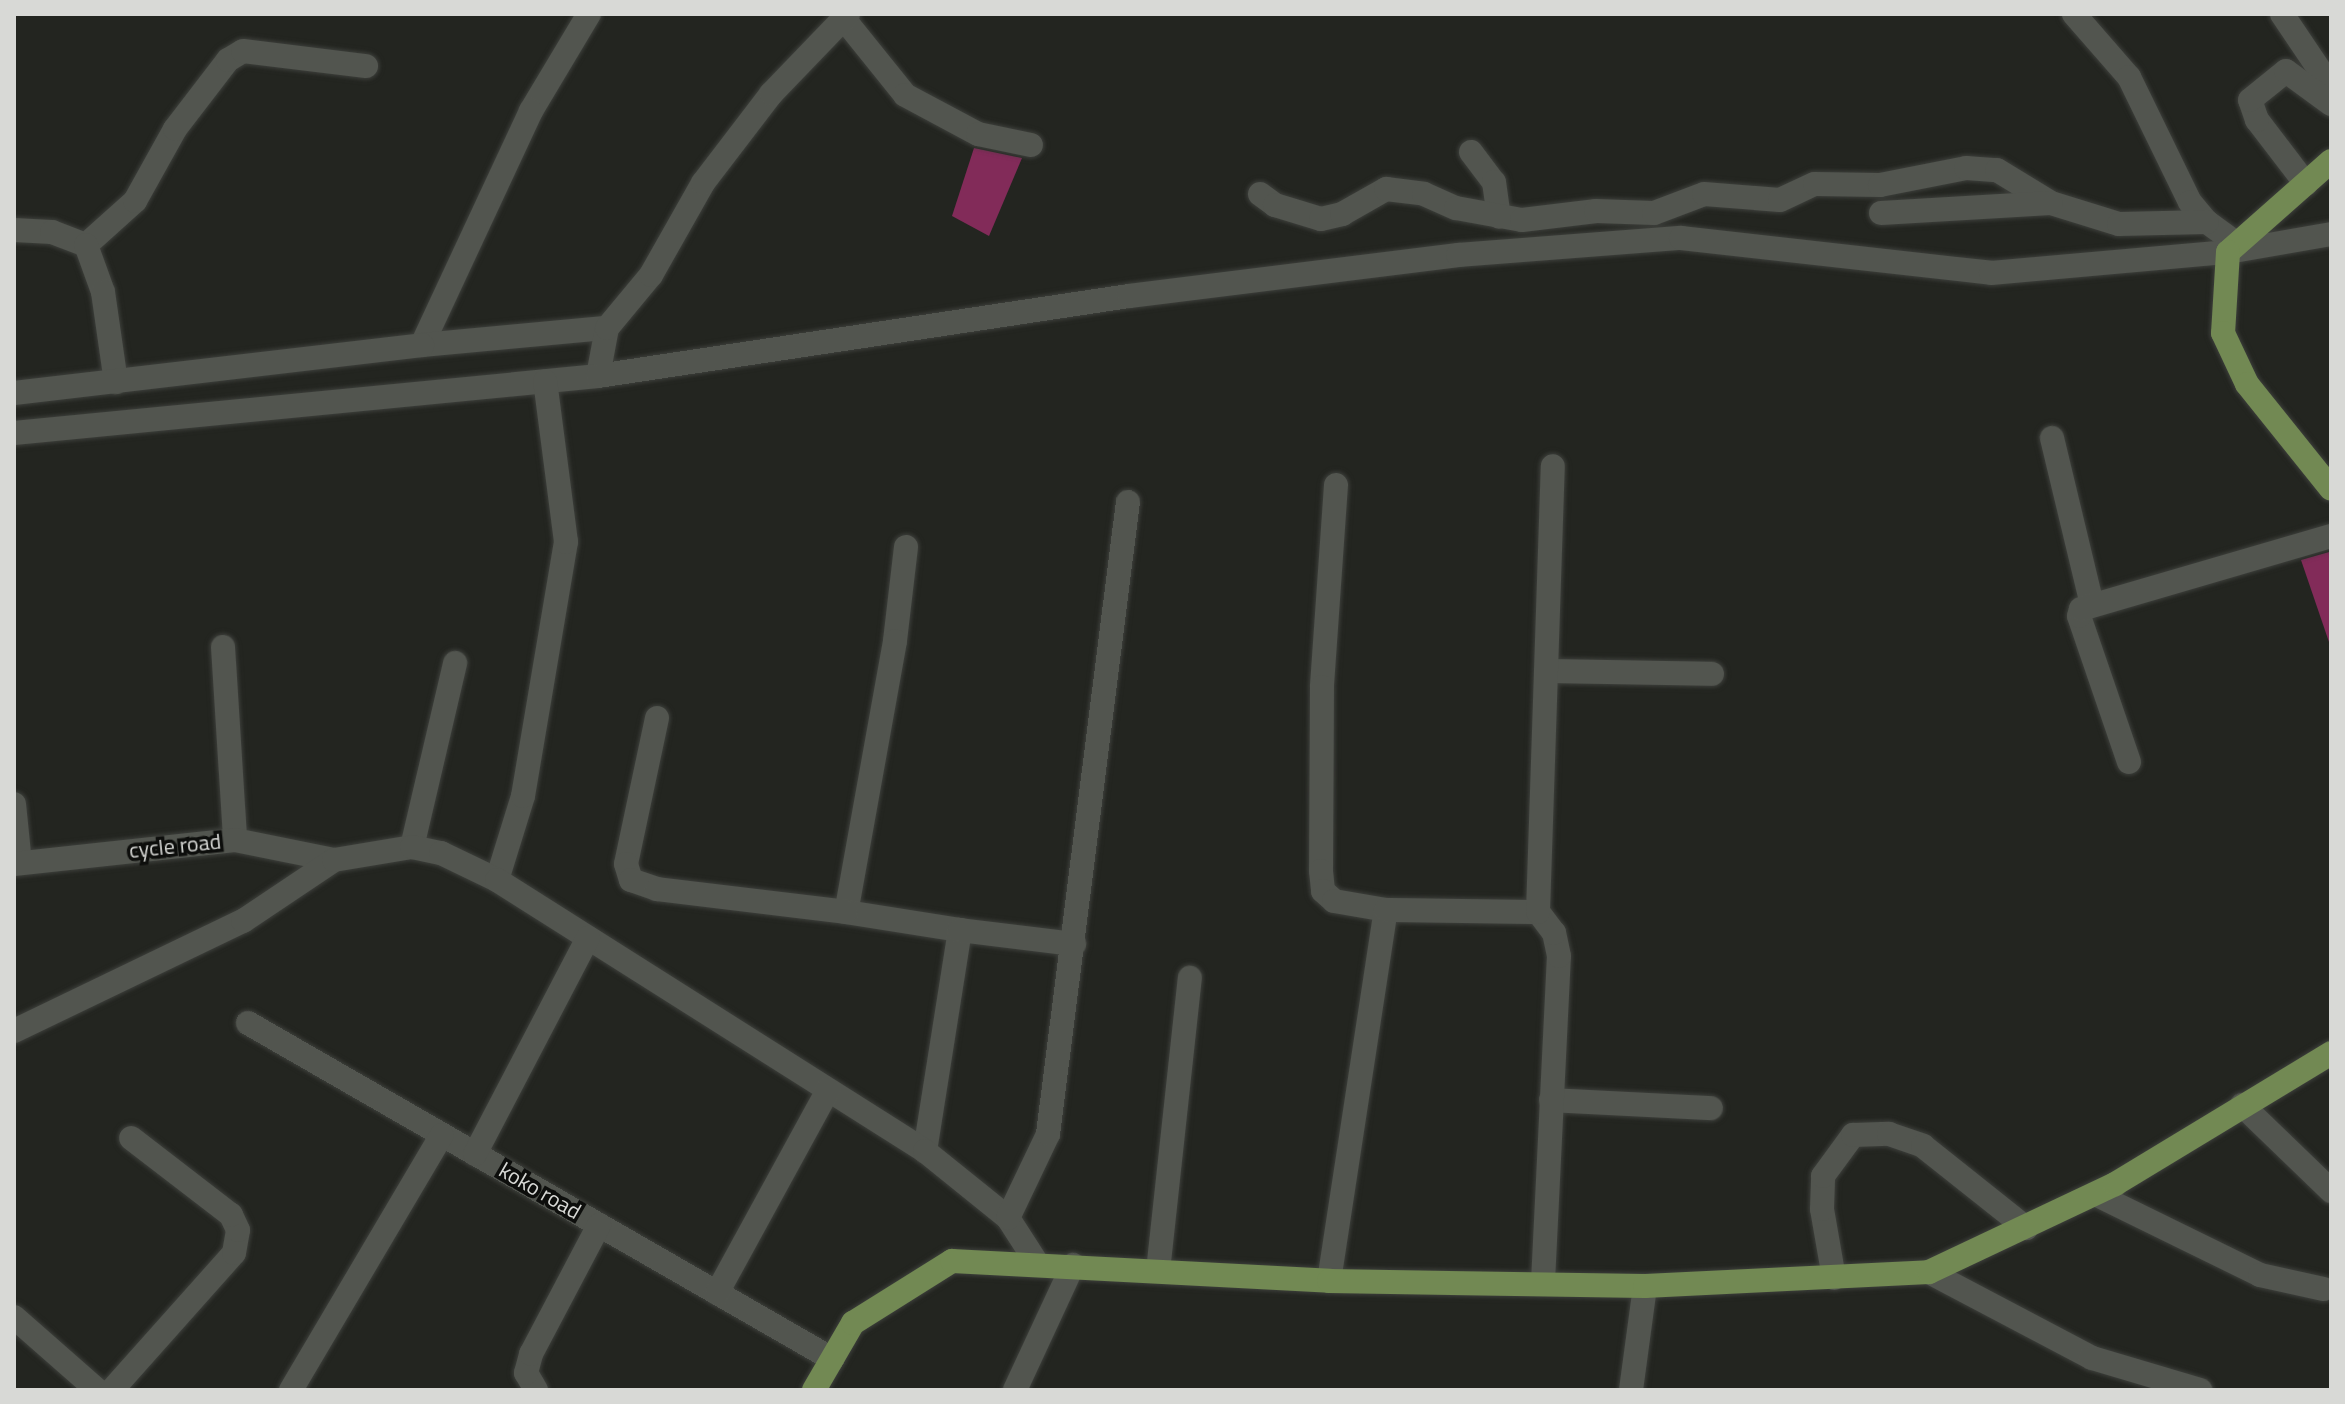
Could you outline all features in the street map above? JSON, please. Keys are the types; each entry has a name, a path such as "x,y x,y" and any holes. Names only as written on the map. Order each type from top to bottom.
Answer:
{"main road":[{"path":"2331,161 2233,248 2223,333 2247,384 2331,489"},
{"path":"814,1390 853,1323 952,1261 1037,1263 1329,1281 1645,1286 1929,1272 2095,1194 2330,1056"}],"street":[{"path":"422,345 531,111 589,14"},
{"path":"2074,14 2129,77 2161,148 2207,222 2233,248"},
{"path":"2282,14 2331,87"},
{"path":"598,376 607,328 651,275 703,183 771,94 846,16 905,95 978,134 1031,145"},
{"path":"86,245 135,201 175,129 228,60 243,51 366,66"},
{"path":"2306,184 2257,120 2250,100 2286,71 2331,104"},
{"path":"1471,152 1494,182 1499,217"},
{"path":"1260,194 1275,205 1321,219 1386,189 1424,194 1456,208 1522,220 1596,211 1654,213 1704,194 1780,200 1815,184 1880,185 1966,168 1997,170 2051,203 2119,224 2207,222"},
{"path":"1881,213 2051,203"},
{"path":"14,230 52,232 86,245 103,292 116,382"},
{"path":"14,433 598,376 1129,296 1570,246 1681,238 1991,273 2233,248 2331,234"},
{"path":"14,393 422,345 607,328"},
{"path":"497,880 523,796 566,542 545,381"},
{"path":"2052,438 2092,605"},
{"path":"1543,1282 1559,956 1554,933 1538,912 1553,466"},
{"path":"1336,485 1322,687 1323,891 1334,901 1386,910 1538,912"},
{"path":"1008,1218 1048,1134 1128,502"},
{"path":"2129,762 2079,616 2092,605 2331,536"},
{"path":"846,912 895,641 906,547"},
{"path":"223,647 235,840"},
{"path":"412,847 455,663"},
{"path":"1546,671 1712,674"},
{"path":"657,718 626,864 631,880 657,889 1074,944"},
{"path":"14,804 17,864"},
{"name":"cycle road","path":"17,864 235,840 334,860"},
{"path":"14,1031 243,921 334,860 412,847 441,853 497,880 925,1151 1008,1218 1037,1263"},
{"path":"1329,1281 1386,910"},
{"path":"925,1151 960,930"},
{"path":"475,1154 588,938"},
{"path":"1158,1271 1190,978"},
{"name":"koko road","path":"248,1023 832,1359"},
{"path":"717,1293 828,1090"},
{"path":"1551,1100 1711,1108"},
{"path":"2242,1105 2331,1191"},
{"path":"1834,1278 1822,1209 1823,1176 1853,1135 1889,1134 1923,1146 2026,1228"},
{"path":"291,1390 442,1135"},
{"path":"112,1390 234,1253 238,1230 231,1215 131,1138"},
{"path":"2095,1194 2260,1275 2323,1289"},
{"path":"536,1390 526,1373 531,1354 599,1225"},
{"path":"1015,1390 1073,1265"},
{"path":"1929,1272 2092,1358 2200,1390"},
{"path":"1631,1390 1645,1286"},
{"path":"14,1317 97,1390"}],"building":[{"path":"974,148 1022,158 989,236 952,216"},
{"path":"2329,552 2331,641 2329,642 2301,560"}]}
